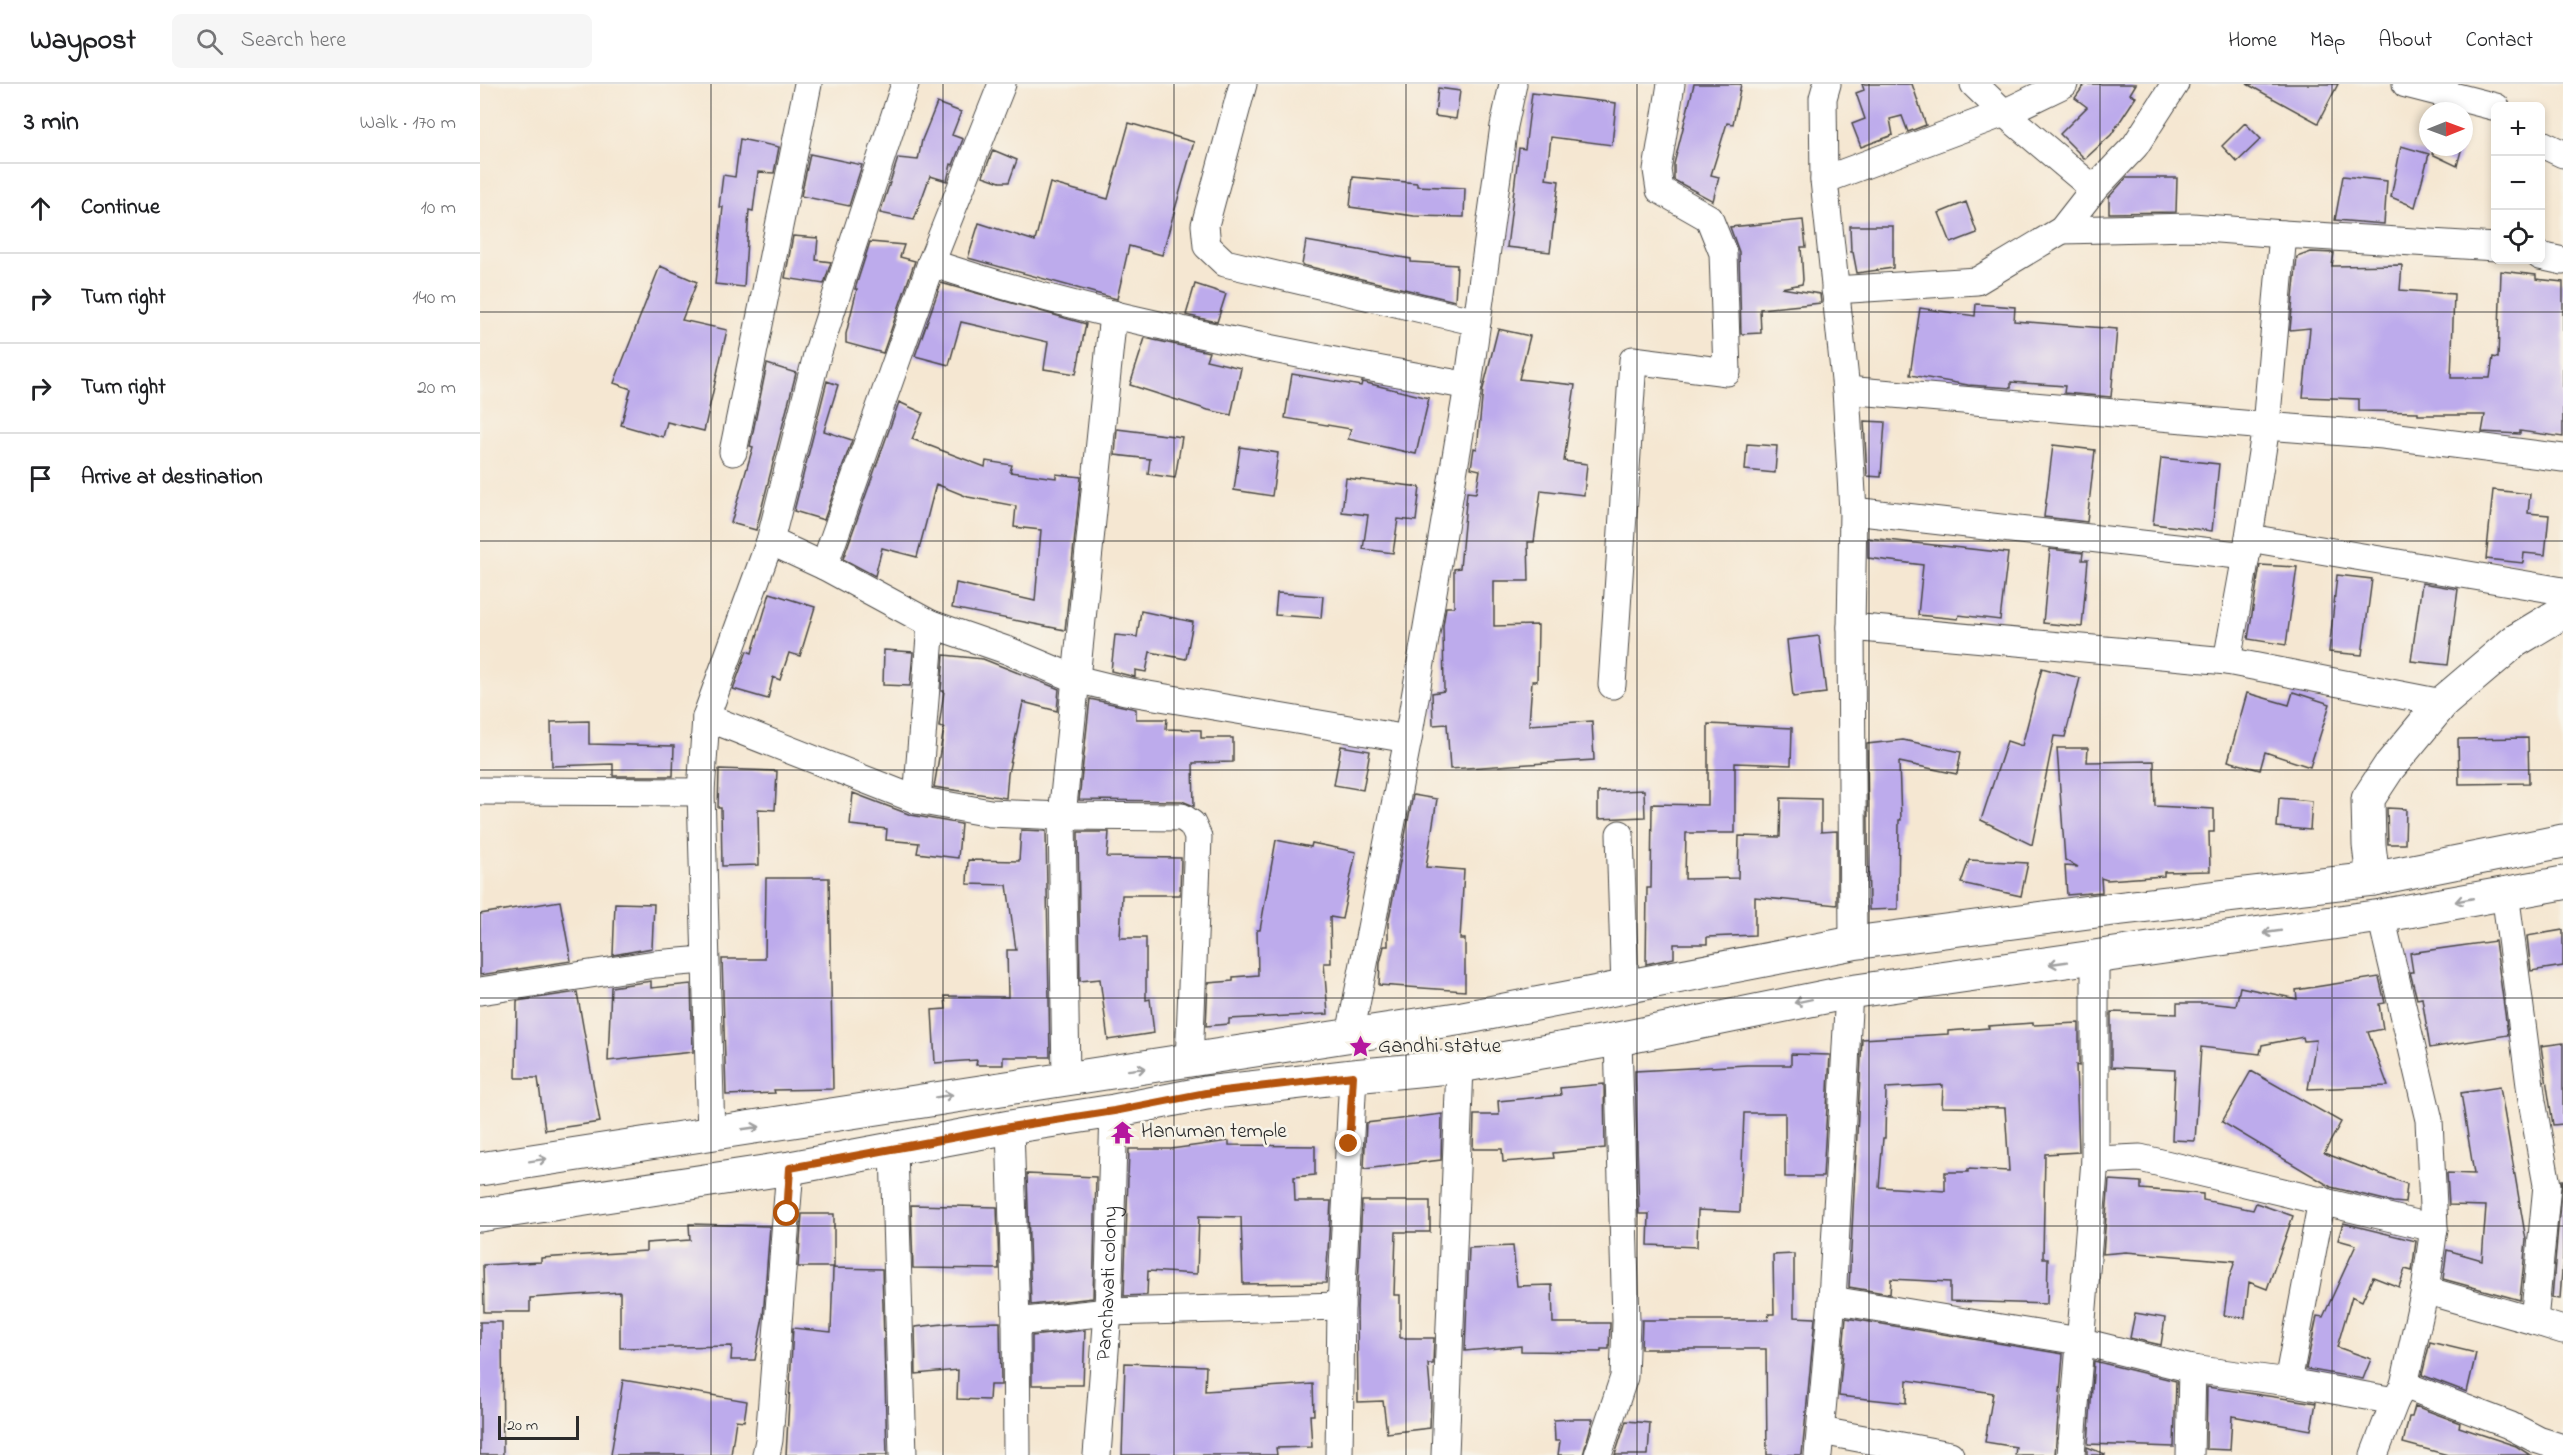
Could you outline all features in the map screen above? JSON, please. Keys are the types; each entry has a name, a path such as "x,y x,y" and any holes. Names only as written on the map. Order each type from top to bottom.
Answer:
{"main road":[{"path":"2373,879 2369,845 2368,799 2390,767 2442,703 2515,641 2563,612"},
{"path":"480,1169 808,1120 907,1102 1066,1078 1189,1062 1462,1018 1853,943 2089,912 2373,879 2563,841"},
{"path":"480,1215 790,1168 1206,1093 1460,1066 1618,1039 1849,992 2381,916 2563,883"},
{"path":"906,1148 907,1102"}],"street":[{"path":"733,452 808,84"},
{"path":"711,1134 700,792 706,717 770,541 817,355 905,84"},
{"path":"824,566 931,262 1002,84"},
{"path":"1243,84 1205,225 1207,246 1225,262 1477,322"},
{"path":"1350,1035 1408,740 1468,386 1504,126 1513,84"},
{"path":"1612,685 1633,360 1727,372 1724,253 1709,218 1660,190 1657,170 1671,84"},
{"path":"1827,84 1823,98 1824,180 1846,390 1853,511 1851,627 1853,943"},
{"path":"1974,84 2004,113 2094,189"},
{"path":"1824,180 2004,113 2064,84"},
{"path":"1835,290 1977,281 2062,230 2094,189 2135,146 2175,84"},
{"path":"2406,84 2491,106"},
{"path":"2545,145 2563,154"},
{"path":"2062,230 2192,227 2491,247"},
{"path":"2227,661 2248,547 2266,426 2283,234"},
{"path":"2545,257 2563,261"},
{"path":"931,262 987,282 1113,314 1274,350 1468,386"},
{"path":"1066,1078 1062,816 1113,314"},
{"path":"1846,390 2383,435 2563,458"},
{"path":"1853,511 2248,547 2563,591"},
{"path":"770,541 824,566 931,624 1009,651 1076,679 1148,695 1408,740"},
{"path":"917,800 931,624"},
{"path":"1851,627 2227,661 2442,703"},
{"path":"2515,641 2563,633"},
{"path":"706,717 917,800 990,813 1182,817 1192,824 1198,837 1189,1062"},
{"path":"480,791 700,792"},
{"path":"1620,834 1625,988"},
{"path":"2505,892 2532,1101 2547,1185 2535,1321"},
{"path":"2374,1455 2400,1393 2425,1290 2434,1228 2429,1120 2381,916"},
{"path":"2071,1455 2095,1160 2095,957"},
{"path":"480,991 655,964 704,960"},
{"path":"1849,992 1832,1300 1820,1443 1950,1455"},
{"path":"1598,1455 1624,1377 1626,1322 1618,1039"},
{"path":"1445,1455 1460,1066"},
{"path":"1339,1455 1341,1306 1353,1076"},
{"name":"Panchavati colony","path":"1097,1455 1108,1312 1114,1111"},
{"path":"1010,1127 1016,1322 1017,1455"},
{"path":"903,1455 906,1148"},
{"path":"2095,1160 2140,1158 2434,1228"},
{"path":"766,1455 770,1440 790,1168"},
{"path":"2288,1382 2322,1200"},
{"path":"2425,1290 2563,1330"},
{"path":"1832,1300 2079,1341 2192,1369 2288,1382 2400,1393 2509,1425 2546,1448"},
{"path":"1016,1322 1108,1312 1341,1306"},
{"path":"2190,1455 2192,1369"}],"building":[{"path":"1694,84 1741,84 1733,124 1727,123 1711,175 1719,177 1713,201 1674,180 1674,164"},
{"path":"1862,84 1912,84 1926,125 1908,132 1902,116 1890,119 1893,135 1861,147 1852,124 1865,119 1856,93 1864,90"},
{"path":"2085,84 2136,84 2130,94 2136,97 2111,135 2085,159 2060,134 2087,107 2075,98"},
{"path":"2247,84 2338,84 2318,123"},
{"path":"1438,88 1460,91 1456,119 1435,116"},
{"path":"1532,93 1616,103 1612,145 1551,137 1546,179 1559,181 1550,252 1507,247 1519,148 1525,149"},
{"path":"937,103 961,112 952,135 963,139 953,165 951,164 947,181 930,176 914,220 880,213 898,158 918,160 922,140"},
{"path":"1129,123 1194,142 1162,255 1129,246 1117,299 968,258 979,223 1035,241 1050,183 1108,199"},
{"path":"2245,123 2261,139 2237,162 2222,146"},
{"path":"740,139 779,147 774,173 758,172 753,211 749,210 744,287 715,284 723,207 719,207 723,175 735,177"},
{"path":"2401,146 2419,151 2419,156 2428,156 2415,207 2391,197"},
{"path":"993,150 1017,160 1009,182 1000,182 983,176"},
{"path":"810,154 862,165 849,206 801,196"},
{"path":"2436,156 2460,156 2457,166"},
{"path":"2343,176 2387,181 2384,224 2335,220"},
{"path":"1353,177 1417,183 1417,186 1465,188 1464,217 1414,216 1350,207"},
{"path":"2126,178 2177,178 2176,212 2109,213 2109,197"},
{"path":"1966,202 1977,233 1951,243 1939,213"},
{"path":"1803,220 1806,247 1801,247 1802,284 1781,288 1820,294 1821,303 1760,309 1761,333 1741,334 1739,252 1730,227"},
{"path":"1850,226 1893,226 1893,268 1857,273 1853,252 1851,252"},
{"path":"793,236 818,238 816,260 831,262 824,284 785,278"},
{"path":"1306,241 1411,259 1411,262 1457,265 1455,301 1302,265"},
{"path":"870,242 904,245 900,257 915,261 883,353 846,343 857,289 855,289"},
{"path":"2311,252 2334,253 2332,266 2402,265 2400,290 2454,294 2451,378 2490,378 2493,357 2498,358 2501,271 2536,275 2536,279 2563,282 2563,437 2520,431 2520,434 2482,432 2485,415 2418,415 2418,412 2359,411 2359,399 2303,397 2310,328 2290,330 2297,257"},
{"path":"660,266 697,282 682,320 727,330 704,431 667,422 663,437 621,425 631,389 614,383"},
{"path":"941,283 1086,324 1076,374 1044,369 1048,342 961,322 949,365 915,356"},
{"path":"1195,284 1226,294 1217,322 1186,315"},
{"path":"1976,304 2015,307 2014,321 2117,329 2111,397 2064,393 2065,386 2011,382 2011,388 1968,385 1910,375 1920,308 1975,316"},
{"path":"1498,329 1530,336 1519,379 1575,385 1564,461 1587,464 1584,495 1541,490 1534,542 1528,542 1529,581 1494,581 1494,626 1538,625 1537,681 1532,681 1529,725 1592,721 1594,760 1450,769 1447,724 1433,725 1432,693 1444,691 1443,626 1446,607 1454,607 1454,569 1460,568 1467,492 1476,493 1480,470 1471,468 1474,448 1477,449 1483,389"},
{"path":"1145,338 1209,352 1206,360 1241,368 1231,415 1130,385"},
{"path":"767,364 796,373 756,530 731,523 753,447 750,446"},
{"path":"1292,374 1361,386 1362,382 1429,398 1416,454 1348,439 1351,429 1285,418"},
{"path":"827,381 838,385 824,431 852,440 824,520 794,511"},
{"path":"899,402 923,413 912,439 985,467 986,461 1012,465 1010,472 1056,478 1056,474 1081,477 1065,630 952,608 956,583 1035,601 1041,530 1014,527 1016,506 968,497 936,484 917,557 882,548 875,576 843,559"},
{"path":"1864,421 1885,422 1881,477 1867,476"},
{"path":"1117,429 1182,437 1175,478 1148,474 1150,459 1115,455"},
{"path":"1747,444 1777,446 1775,473 1745,470"},
{"path":"2053,445 2095,450 2087,522 2044,517"},
{"path":"1240,447 1278,453 1272,496 1234,490"},
{"path":"2161,458 2219,464 2212,531 2153,524"},
{"path":"1346,478 1420,487 1416,521 1398,519 1393,553 1363,549 1368,515 1342,512"},
{"path":"2493,490 2530,494 2528,513 2549,515 2545,555 2524,553 2523,563 2486,559"},
{"path":"1868,538 2008,553 2000,620 1959,615 1958,619 1918,615 1923,565 1868,558"},
{"path":"2050,549 2083,553 2082,560 2088,560 2082,627 2043,623"},
{"path":"2260,565 2297,567 2286,645 2248,639"},
{"path":"2337,575 2372,579 2362,655 2329,652"},
{"path":"2422,583 2458,589 2448,665 2411,661"},
{"path":"770,593 815,607 800,656 789,653 780,680 773,677 768,699 733,689 747,651 752,653"},
{"path":"1277,593 1323,596 1321,618 1275,615"},
{"path":"1141,611 1193,622 1186,659 1150,652 1146,672 1135,670 1135,677 1111,671 1115,635 1137,637"},
{"path":"1819,636 1826,693 1793,697 1787,640"},
{"path":"884,650 913,652 910,686 883,685"},
{"path":"944,655 983,659 1059,689 1057,711 1023,702 1008,774 1006,798 934,787 944,728 939,727 944,691 941,691"},
{"path":"2042,668 2080,678 2065,737 2054,736 2032,845 1981,820 2007,741 2022,746"},
{"path":"2293,692 2330,704 2310,767 2265,752 2260,770 2228,761 2247,693 2289,705"},
{"path":"1090,699 1136,709 1136,719 1167,719 1166,729 1201,730 1201,738 1233,738 1233,762 1193,763 1194,806 1182,801 1079,800"},
{"path":"589,721 589,744 674,746 673,776 613,776 613,764 552,766 551,722"},
{"path":"1708,724 1792,728 1791,765 1735,763 1735,833 1686,833 1685,879 1738,878 1739,836 1780,837 1781,798 1821,799 1821,832 1837,831 1837,905 1755,897 1755,935 1707,937 1707,944 1674,944 1674,958 1646,964 1647,888 1651,888 1652,804 1708,805"},
{"path":"2528,738 2529,783 2459,784 2458,739"},
{"path":"1903,740 1961,752 1957,774 1899,762 1901,820 1899,820 1898,909 1869,910 1867,744"},
{"path":"1341,746 1370,751 1363,790 1334,785"},
{"path":"2057,748 2088,748 2087,762 2154,761 2155,806 2214,809 2214,832 2209,832 2210,871 2164,872 2164,876 2107,880 2101,878 2102,892 2067,895 2065,866 2078,867 2065,860"},
{"path":"719,769 777,771 775,810 758,809 759,865 722,866 721,808 718,808"},
{"path":"1644,790 1645,817 1598,819 1598,792"},
{"path":"853,793 911,815 961,824 958,858 917,853 919,843 886,840 887,829 850,825"},
{"path":"1413,795 1437,799 1426,867 1464,870 1460,939 1465,939 1465,991 1379,985 1380,963 1384,946 1388,946 1388,923"},
{"path":"2279,798 2312,801 2310,830 2277,827"},
{"path":"2387,808 2406,809 2405,844 2388,844"},
{"path":"1021,830 1046,831 1050,1057 1003,1057 1003,1065 976,1065 977,1060 935,1063 932,1010 946,1009 945,996 1008,997 1007,950 1016,950 1007,885 967,884 968,860 1019,861"},
{"path":"1078,832 1109,832 1107,857 1181,858 1180,895 1122,895 1120,938 1146,938 1146,1000 1150,999 1154,1033 1108,1040 1100,979 1080,981"},
{"path":"1276,840 1311,847 1312,843 1356,852 1342,919 1330,917 1331,963 1324,963 1328,1014 1229,1019 1229,1024 1206,1026 1208,983 1233,981 1233,977 1258,975 1257,930 1260,930"},
{"path":"1969,860 2028,863 2021,896 1961,883"},
{"path":"766,878 829,878 833,1089 774,1090 775,1093 726,1095 722,959 765,959"},
{"path":"560,901 571,961 480,975 480,914"},
{"path":"615,903 654,904 652,948 613,955"},
{"path":"2563,930 2563,966 2531,971 2527,936"},
{"path":"2495,941 2508,1035 2430,1048 2422,998 2417,999 2410,972 2413,972 2410,953"},
{"path":"2379,977 2385,1003 2379,1004 2383,1029 2368,1032 2388,1086 2308,1089 2316,1040 2304,1041 2303,1037 2262,1045 2260,1054 2201,1047 2195,1141 2172,1140 2175,1070 2111,1067 2111,1012 2177,1014 2177,1003 2236,1006 2240,987 2297,999 2296,990"},
{"path":"651,981 651,988 691,984 693,1052 608,1061 611,987"},
{"path":"577,992 600,1122 545,1130 538,1078 516,1078 517,1001"},
{"path":"2079,1023 2079,1066 2076,1065 2079,1152 2045,1154 2043,1258 2048,1258 2047,1304 1950,1301 1950,1282 1891,1279 1890,1294 1849,1287 1862,1039 1948,1034 1948,1031 1989,1028 1988,1026","holes":["1943,1085 1942,1107 2005,1108 2009,1171 1968,1169 1968,1172 1945,1172 1945,1191 1879,1187 1883,1138 1885,1138 1886,1088"]},
{"path":"2563,1043 2563,1124 2553,1125 2541,1046"},
{"path":"1791,1054 1830,1055 1823,1177 1785,1177 1785,1113 1744,1113 1740,1212 1698,1210 1697,1247 1648,1245 1649,1214 1639,1214 1635,1071 1791,1065"},
{"path":"2251,1071 2341,1122 2324,1153 2407,1184 2405,1203 2331,1187 2222,1122"},
{"path":"1604,1084 1605,1148 1553,1153 1554,1158 1503,1162 1502,1149 1473,1149 1474,1115 1499,1115 1498,1101 1561,1095 1560,1088"},
{"path":"2500,1087 2526,1240 2520,1300 2443,1279 2447,1250 2482,1260 2486,1206 2449,1205 2447,1173 2474,1174 2461,1093"},
{"path":"1442,1114 1441,1160 1364,1169 1366,1123"},
{"path":"1229,1141 1229,1145 1315,1146 1315,1175 1294,1177 1295,1201 1331,1201 1326,1283 1243,1284 1241,1217 1199,1216 1197,1274 1148,1271 1147,1295 1124,1296 1129,1149 1171,1149"},
{"path":"1027,1174 1096,1177 1093,1298 1031,1305"},
{"path":"2109,1180 2141,1182 2141,1189 2203,1194 2203,1200 2253,1210 2256,1203 2293,1216 2267,1289 2249,1282 2245,1318 2224,1315 2229,1279 2235,1261 2126,1252 2103,1254"},
{"path":"2562,1180 2563,1257 2560,1299 2552,1298"},
{"path":"1362,1201 1430,1201 1430,1232 1396,1232 1394,1295 1400,1295 1400,1338 1434,1338 1433,1364 1428,1364 1431,1399 1430,1428 1387,1433 1383,1401 1358,1402 1357,1307"},
{"path":"911,1205 997,1207 999,1269 913,1268"},
{"path":"802,1214 834,1214 834,1267 798,1267"},
{"path":"2343,1223 2416,1241 2412,1271 2405,1269 2399,1287 2373,1277 2362,1301 2352,1296 2337,1347 2371,1359 2363,1379 2306,1369 2317,1316 2323,1317 2356,1245 2338,1240"},
{"path":"689,1224 770,1226 763,1317 755,1360 731,1360 732,1346 620,1348 620,1292 530,1298 530,1312 484,1312 483,1265 541,1262 541,1258 646,1251 646,1243 690,1240"},
{"path":"1513,1246 1517,1286 1552,1285 1553,1323 1610,1323 1609,1349 1601,1349 1601,1352 1521,1351 1521,1346 1465,1351 1469,1248"},
{"path":"1794,1254 1794,1317 1815,1318 1802,1455 1767,1455 1766,1349 1641,1349 1642,1320 1768,1320 1769,1314 1774,1314 1773,1255"},
{"path":"833,1268 882,1269 887,1455 786,1455 793,1328 831,1332"},
{"path":"2135,1313 2165,1318 2161,1345 2130,1338"},
{"path":"1846,1318 2063,1354 2055,1455 2015,1455 2016,1447 1985,1442 1993,1393 1907,1380 1906,1403 1839,1396"},
{"path":"480,1322 502,1322 503,1455 480,1455"},
{"path":"1000,1322 1001,1385 990,1385 989,1400 957,1399 958,1370 916,1374 915,1327"},
{"path":"1085,1330 1083,1385 1032,1385 1032,1336"},
{"path":"2430,1342 2476,1353 2467,1392 2422,1375"},
{"path":"2094,1361 2176,1381 2174,1447 2088,1444"},
{"path":"1125,1363 1206,1366 1205,1391 1313,1384 1314,1415 1310,1415 1312,1447 1276,1448 1277,1455 1122,1455"},
{"path":"623,1380 747,1401 744,1421 736,1420 731,1455 611,1455"},
{"path":"2207,1387 2316,1403 2311,1430 2232,1416 2230,1450 2206,1449"},
{"path":"2415,1406 2460,1423 2459,1427 2516,1446 2530,1455 2448,1455 2403,1443 2409,1417 2412,1417"},
{"path":"1593,1419 1583,1455 1558,1455 1560,1441 1555,1441 1554,1420"},
{"path":"1626,1421 1650,1423 1648,1455 1615,1455"},
{"path":"2087,1447 2105,1454 2105,1455 2087,1455"}],"place":[{"name":"Gandhi statue","path":"1360,1047"},
{"name":"Hanuman temple","path":"1123,1132"}],"route":[{"path":"787,1214 790,1168 1206,1093 1353,1076 1349,1144"}]}
